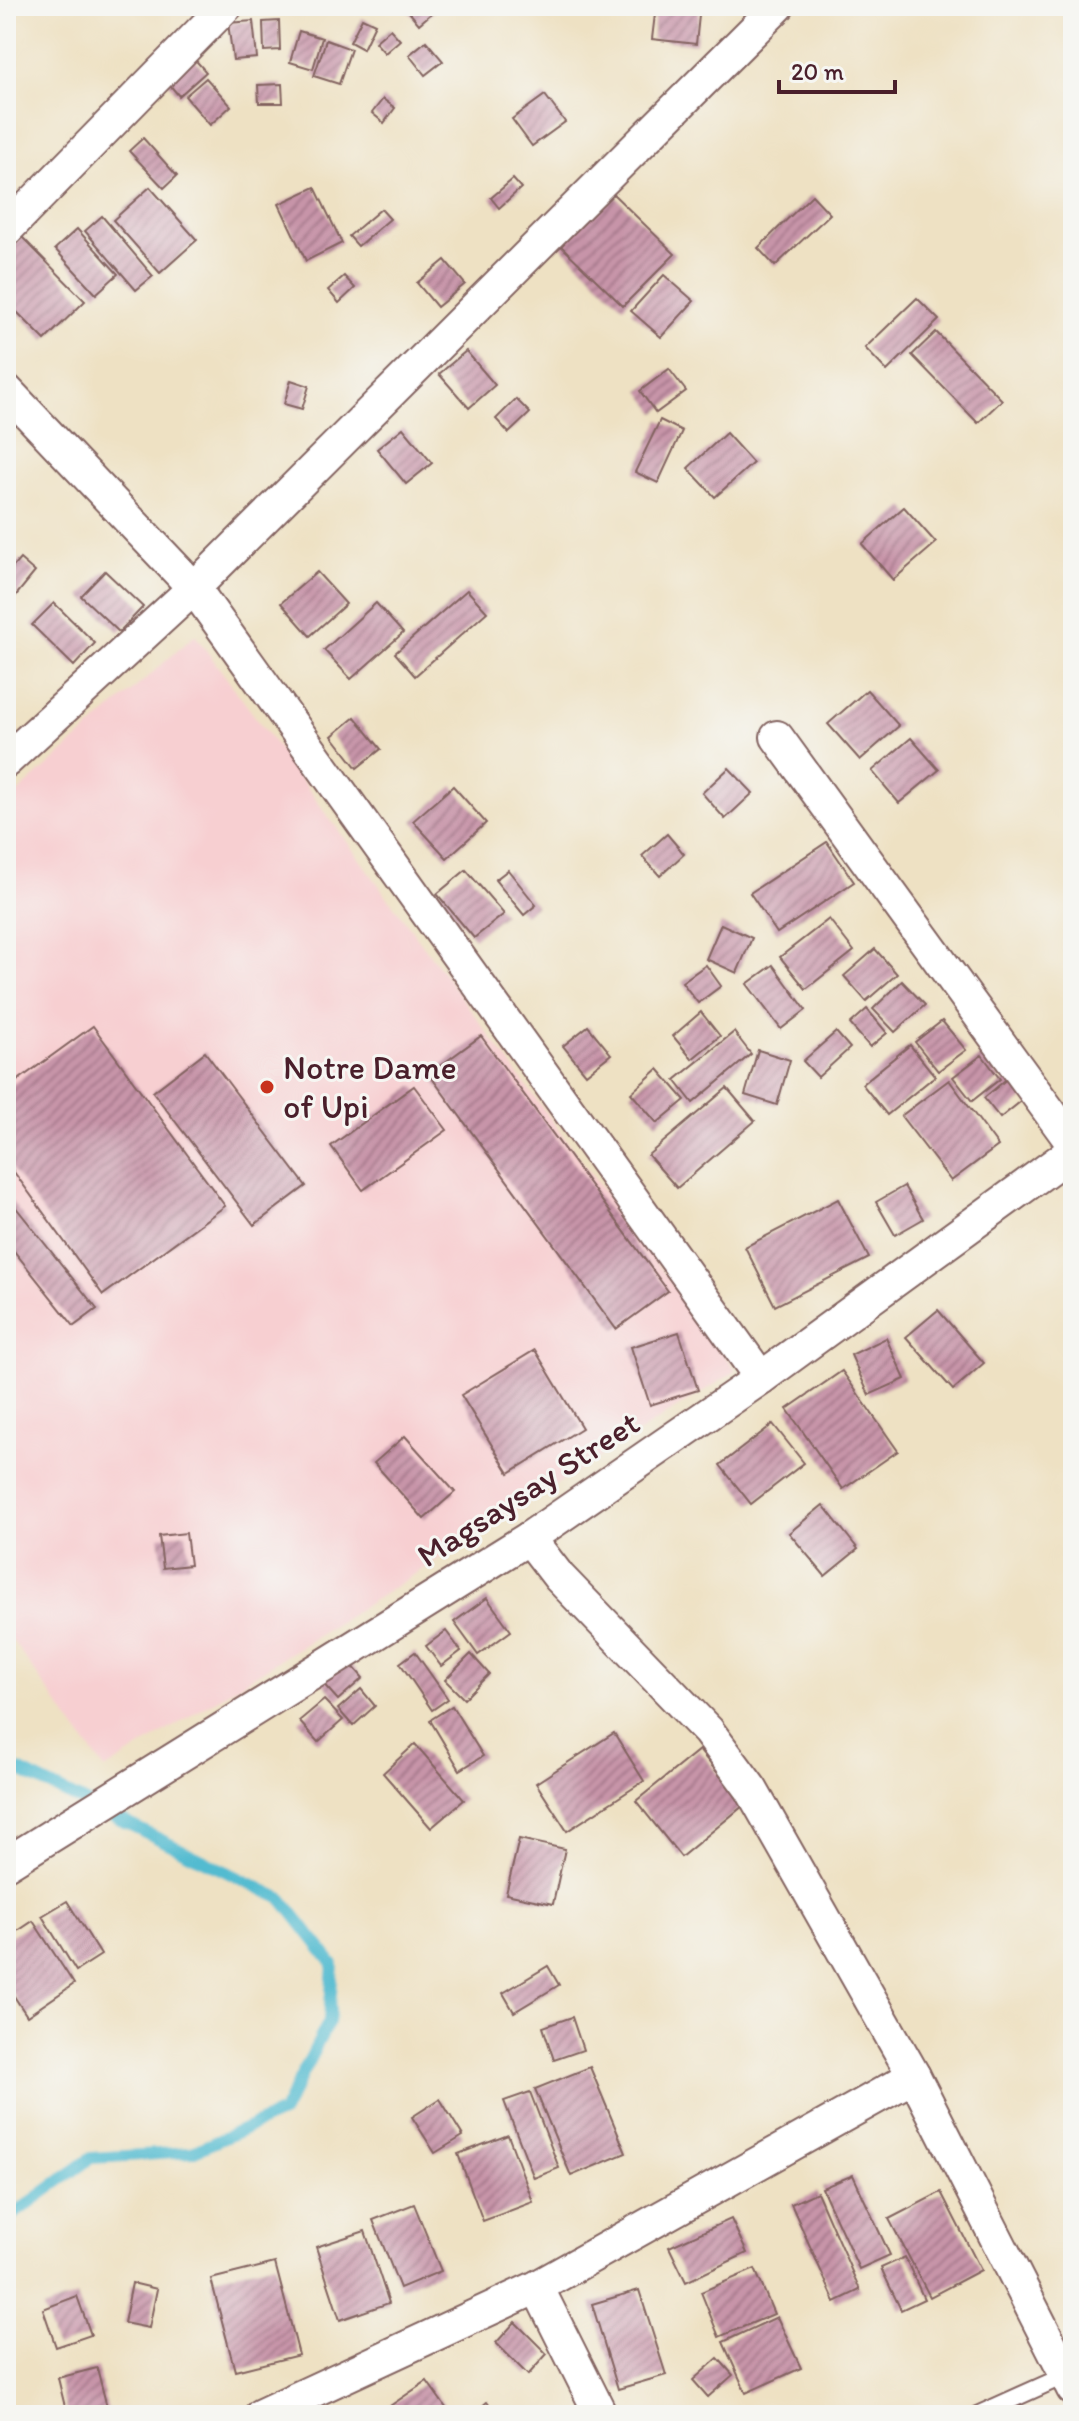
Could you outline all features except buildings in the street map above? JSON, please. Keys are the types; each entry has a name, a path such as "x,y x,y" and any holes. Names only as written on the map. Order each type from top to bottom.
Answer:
{"street":[{"path":"6,230 226,6"},
{"path":"6,761 194,588 778,6"},
{"path":"6,390 194,588 761,1378"},
{"path":"777,737 1073,1144"},
{"name":"Magsaysay Street","path":"6,1864 529,1538 761,1378 1073,1151"},
{"path":"529,1538 559,1577 708,1731 751,1789 914,2076 1069,2382"},
{"path":"261,2415 537,2287 914,2076"},
{"path":"537,2287 601,2415"}],"lane":[{"path":"977,2415 1069,2382"}],"shaded area":[{"name":"Notre Dame of Upi","path":"195,635 736,1371 105,1770 6,1632 6,803"}],"waterway":[{"path":"6,1764 282,1899 333,1964 329,2021 283,2112 192,2152 91,2158 6,2220"}],"place":[{"name":"Notre Dame of Upi","path":"267,1087"}]}
